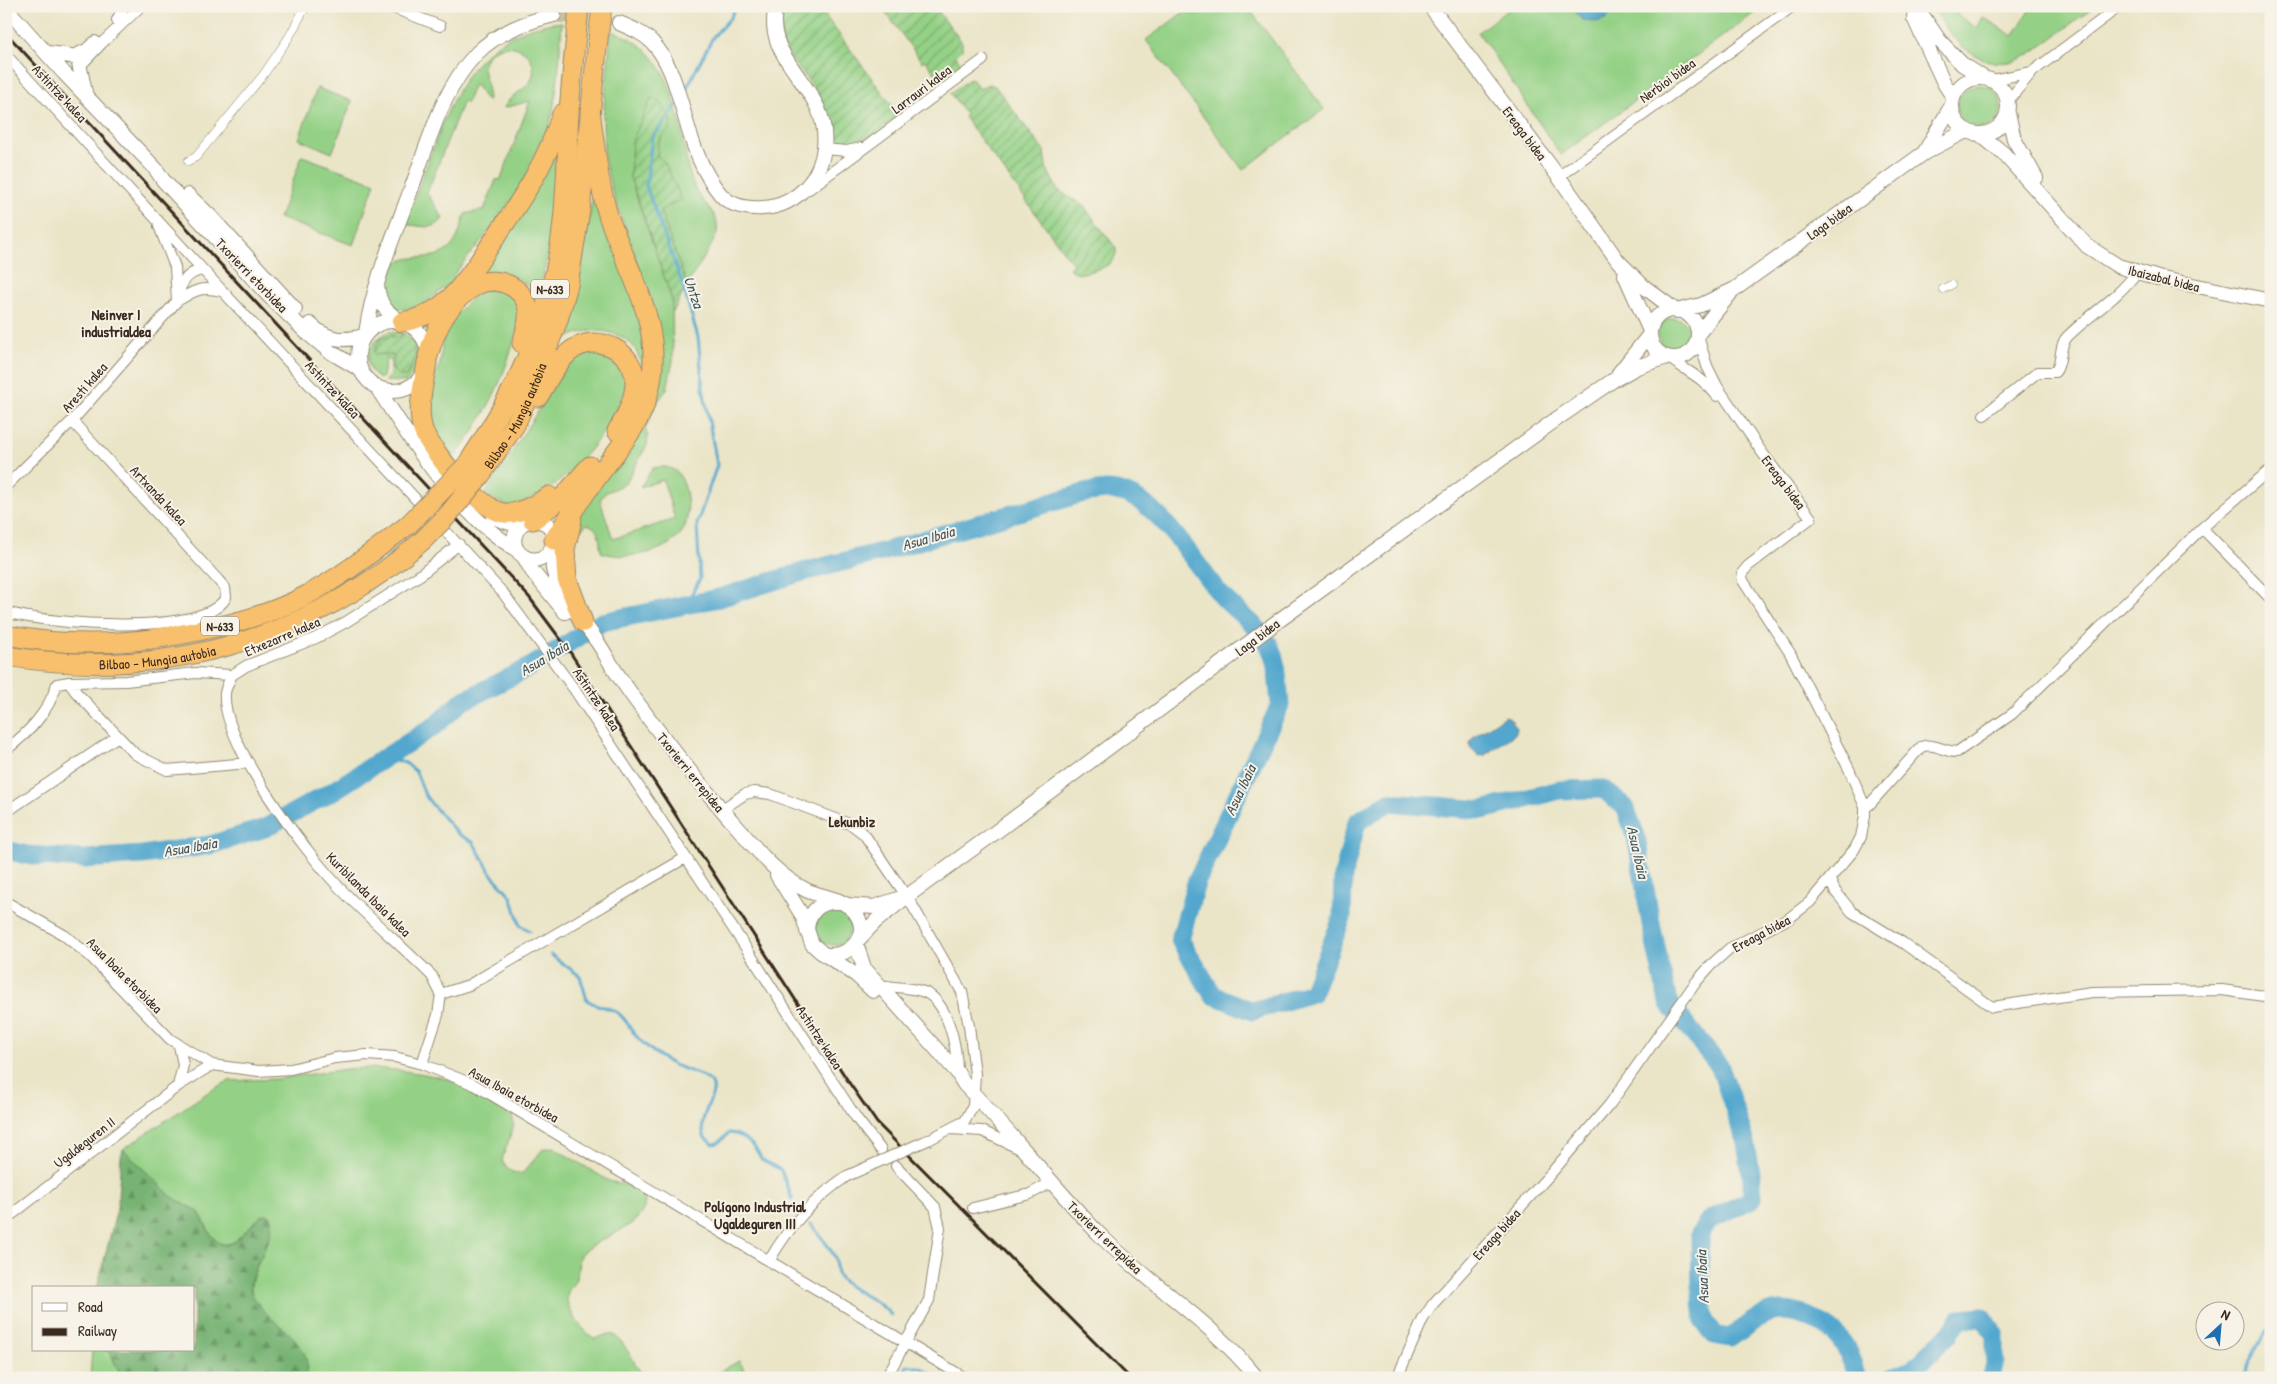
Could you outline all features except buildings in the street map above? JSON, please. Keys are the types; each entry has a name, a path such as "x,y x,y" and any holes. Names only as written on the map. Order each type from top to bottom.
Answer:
{"highway":[{"name":"Bilbao - Mungia autobia","path":"6,656 54,663 105,665 181,657 239,644 322,610 396,563 447,516 468,468 522,371 535,341 547,301 555,270 565,205 570,92 579,6"},
{"name":"Bilbao - Mungia autobia","path":"6,634 73,643 140,642 179,636 255,618 304,597 335,579 408,525 443,490 515,425 545,354 568,286 580,210 602,6"},
{"path":"402,322 416,320 429,314 451,297 467,278 545,161 570,92"},
{"path":"554,542 578,501 626,438 638,419 647,398 654,361 653,342 645,306 609,218 600,185 590,110"},
{"path":"468,468 486,421 516,358 528,318 525,300 514,288 505,283 484,282 476,286 452,307 440,322 425,365 420,400 423,428 429,442 445,463 482,502 504,513 528,508 567,482 584,474"},
{"path":"515,425 534,404 553,372 572,350 589,342 600,342 621,352 629,361 635,383 633,395 624,419 617,431 584,474 556,503 528,522"},
{"path":"578,501 568,534 565,558 567,579 581,624"}],"street":[{"path":"117,20 124,6"},
{"path":"72,65 86,49 132,6"},
{"path":"72,65 96,48 141,6"},
{"path":"188,161 196,158 264,74 306,6"},
{"path":"388,6 440,26"},
{"path":"776,6 774,25 779,48 818,105 824,130 823,158 812,180 798,196"},
{"name":"Ereaga bidea","path":"1430,6 1558,177 1618,261"},
{"name":"Nerbioi bidea","path":"1558,177 1793,6"},
{"path":"1913,9 1952,101 1956,120 1966,131 1981,135 1999,127 2008,107 2032,72 2120,6"},
{"path":"6,8 48,53 72,65"},
{"path":"1913,9 1962,64 2005,91 2008,107"},
{"path":"425,365 410,386 396,390 376,386 367,379 361,370 358,353 365,335 377,282 437,122 456,80 479,52 494,40 525,23 554,14"},
{"path":"619,23 636,30 652,42 664,57 674,78 706,175 726,200 743,207 764,208 785,203 798,196 875,140"},
{"name":"Astintze kalea","path":"6,55 503,593 555,663 748,951 857,1119 880,1150"},
{"name":"Larrauri kalea","path":"875,140 983,60"},
{"name":"Txorierri etorbidea","path":"72,65 85,92 269,296 329,351 361,370"},
{"path":"1952,101 1959,87 1968,80 2032,72"},
{"name":"Laga bidea","path":"1924,153 1952,101"},
{"name":"Ibaizabal bidea","path":"2008,107 2014,139 2024,160 2069,228"},
{"name":"Laga bidea","path":"1675,310 1701,305 1735,289 1924,153 1966,131"},
{"name":"Ibaizabal bidea","path":"1981,135 2010,159 2086,246 2118,266 2136,273 2271,302"},
{"path":"824,149 847,151 857,149 875,140"},
{"name":"Txorierri etorbidea","path":"155,168 167,176 210,215 307,321 323,335 337,340 365,335"},
{"name":"Astintze kalea","path":"155,216 175,267 177,300"},
{"path":"1618,261 1643,286 1675,310 1691,318 1698,335 1690,352 1682,357 1668,358 1654,349 1637,298 1618,261"},
{"path":"192,292 199,283 203,270"},
{"name":"Aresti kalea","path":"177,300 183,281 195,271 203,270"},
{"path":"1984,415 2038,372 2055,372 2058,369 2060,350 2066,337 2129,284 2136,273"},
{"path":"377,282 378,296 383,308 419,333 426,344 425,365 413,405 414,416 421,437 437,459 487,513 502,521 528,522 548,525 554,542 548,554 539,559 521,553 514,544 515,532 528,522"},
{"path":"1943,290 1951,285"},
{"name":"Aresti kalea","path":"6,486 72,421 177,300 199,288 207,287 223,291"},
{"name":"Laga bidea","path":"1698,335 1735,289"},
{"path":"1650,333 1658,316 1675,310"},
{"path":"365,335 378,324 402,322"},
{"name":"Laga bidea","path":"1612,381 1650,333"},
{"name":"Ereaga bidea","path":"1397,1378 1423,1319 1433,1304 1610,1104 1685,997 1721,955 1742,941 1801,911 1830,880 1854,850 1860,837 1865,807 1849,769 1790,653 1742,579 1743,572 1748,566 1811,518 1743,424 1706,366 1698,335"},
{"name":"Ereaga bidea","path":"1668,358 1709,386 1728,411 1743,424"},
{"name":"Laga bidea","path":"857,941 876,921 906,897 1274,624 1612,381 1637,367 1668,358"},
{"name":"Txorierri errepidea","path":"376,386 421,455 469,510 490,530 521,553 532,571 581,624"},
{"name":"Artxanda kalea","path":"6,612 77,624 121,625 168,621 201,615 217,609 226,596 224,588 72,421"},
{"path":"1865,807 1921,747 1933,745 1948,751 1957,752 2012,714 2202,528 2271,469"},
{"path":"2202,528 2271,600"},
{"name":"Txorierri errepidea","path":"554,542 553,568 564,596 594,644 694,778 771,865 792,882 806,890 843,904 853,910 860,923 857,941 864,968 878,985 1102,1237 1215,1334 1257,1378"},
{"name":"Etxezarre kalea","path":"232,675 246,666 316,638 346,622 420,575 459,544"},
{"path":"6,750 39,720 50,702 57,684 126,681 195,674 232,675"},
{"name":"Kuribilanda Ibaia kalea","path":"232,675 225,692 226,704 236,735 249,763 273,802 289,826 337,885 432,976 441,994"},
{"path":"69,682 75,691 135,754 167,770 249,763"},
{"path":"6,812 118,736"},
{"path":"721,810 745,794 754,792 770,794 852,825 864,834 906,897 962,992 974,1065 972,1111 965,1121 848,1176 832,1186 802,1212 768,1261"},
{"path":"422,1064 438,1015 441,994 469,985 684,858"},
{"name":"Txorierri errepidea","path":"771,865 795,902 807,932 816,948 863,980 949,1073 961,1078"},
{"path":"1830,880 1835,891 1852,912 1903,943 1992,1008 2092,992 2222,990 2271,997"},
{"path":"807,932 808,919 816,908 827,903 874,906 906,897"},
{"name":"Asua Ibaia etorbidea","path":"6,902 57,930 84,951 170,1039 212,1065 259,1071 291,1069 334,1058 367,1055 395,1057 422,1064 475,1085 965,1378"},
{"path":"827,955 842,954 848,951 857,941"},
{"path":"878,985 921,990 934,997 942,1009 956,1049 961,1078"},
{"path":"178,1086 183,1065 179,1045"},
{"name":"Ugaldeguren II","path":"6,1219 178,1086 212,1065"},
{"path":"950,1129 982,1131 1006,1141 1028,1154"},
{"path":"886,1378 929,1300 940,1228 935,1207 896,1166"},
{"path":"973,1208 1030,1194 1052,1182"}],"green space":[{"path":"781,6 818,6 899,115 874,134 860,141 846,142 835,136 818,95 785,48 781,33"},
{"path":"881,6 934,6 962,42 962,50 956,56 963,67 942,83 925,60 922,62"},
{"path":"1192,6 1247,6 1324,109 1243,170 1146,40"},
{"path":"1513,6 1764,6 1561,155 1478,32"},
{"path":"1934,6 1962,6 1957,15 1977,28 1983,17 2013,36 2032,6 2095,6 2044,45 2026,56 2011,62 1997,62 1983,59 1959,43 1940,19"},
{"path":"562,22 557,87 551,119 541,150 523,183 501,215 453,276 456,279 432,298 415,307 406,309 396,308 386,303 384,284 393,266 407,259 431,257 446,251 456,239 465,214 484,210 496,180 501,179 530,101 504,108 531,80 533,66 525,52 509,46 493,51 487,57 483,68 488,89 487,101 474,84 466,104 463,101 427,193 443,218 439,223 431,227 404,225 443,122 465,80 478,62 494,47 513,35 535,27"},
{"path":"611,31 639,44 658,64 665,76 679,119 692,181 698,194 716,219 717,225 717,232 712,244 687,285 659,210 665,163 657,155 658,143 672,121 630,177 672,300 673,361 667,389 655,405 645,429 648,436 647,445 626,483 605,493 600,500 613,539 675,519 663,480 640,487 653,468 667,467 678,473 682,480 687,498 687,518 682,532 666,546 644,554 622,556 601,552 597,532 592,526 587,524 563,547 567,529 644,418 653,307 611,188 604,157 603,118"},
{"path":"971,78 980,89 988,84 995,86 1044,151 1046,167 1057,189 1082,204 1116,248 1116,255 1109,264 1079,274 1069,268 1073,264 964,117 966,114 950,93"},
{"path":"1979,85 1991,89 1997,95 2001,107 1997,119 1991,125 1979,129 1967,125 1961,119 1957,107 1961,95 1967,89"},
{"path":"317,88 352,101 332,153 299,139"},
{"path":"651,98 661,103 672,121 669,130 660,141 657,155 665,163 682,200 660,210 687,285 672,314 672,300 630,177 632,141"},
{"path":"554,155 558,155 552,227 542,280 536,297 531,289 519,279 504,276 478,277"},
{"path":"302,156 375,183 353,245 279,218"},
{"path":"594,189 642,315 644,367 633,346 626,339 617,335 607,332 587,331 578,333 561,342 576,298"},
{"path":"492,289 506,291 522,307 517,329 512,349 497,388 478,423 453,459 439,446 427,419 429,388 440,364 443,336 449,321 479,291"},
{"path":"1674,318 1686,322 1690,334 1686,346 1674,350 1662,346 1658,334 1662,322"},
{"path":"389,332 403,333 401,337 391,336 375,354 392,355 394,358 393,363 406,376 412,367 413,348 418,347 418,369 406,382 385,381 390,375 391,360 386,359 383,377 380,379 369,367 369,353 372,347 376,341"},
{"path":"403,333 418,347 414,348 415,359 406,376 400,376 392,369 394,358 392,355 375,354 374,351 380,339 391,336 401,337"},
{"path":"596,350 610,356 619,363 626,377 624,391 618,407 597,441 583,458 556,484 535,497 509,507 485,494 566,367 584,352"},
{"path":"833,911 840,912 845,916 849,921 849,935 845,940 840,944 833,945 826,944 821,940 817,935 816,928 817,921 821,916 826,912"},
{"path":"368,1068 420,1073 460,1083 481,1092 511,1112 514,1124 502,1160 510,1171 523,1173 543,1149 553,1147 609,1181 637,1188 643,1193 645,1204 641,1214 633,1222 588,1248 580,1255 577,1276 567,1297 576,1321 595,1339 608,1334 614,1335 622,1342 644,1378 307,1378 307,1363 302,1351 286,1332 266,1315 252,1294 253,1277 269,1236 270,1216 258,1219 234,1242 222,1244 217,1242 199,1213 166,1193 123,1149 210,1091 229,1081 276,1079 347,1069"},
{"path":"123,1149 172,1197 199,1212 211,1235 219,1243 225,1245 234,1242 261,1216 266,1214 270,1216 271,1234 253,1274 251,1292 267,1314 299,1345 307,1365 307,1378 122,1378 110,1352 195,1352 195,1286 98,1286 117,1209"},
{"path":"92,1352 110,1352 122,1378 90,1378"},
{"path":"739,1361 750,1378 709,1378"}],"water":[{"path":"1575,6 1620,6 1607,18 1592,22 1578,16"},
{"path":"1505,716 1511,719 1517,728 1516,733 1485,755 1479,756 1470,747 1473,737"}],"waterway":[{"name":"Untza","path":"684,93 713,37 731,17 736,6"},
{"name":"Untza","path":"677,105 652,138 646,186 682,283 698,337 703,388 717,465 697,524 700,579 685,606"},
{"name":"Asua Ibaia","path":"6,850 27,855 84,859 142,855 210,845 265,828 333,791 436,725 461,702 530,667 602,622 719,598 799,573 885,551 1084,493 1107,490 1125,493 1142,502 1157,515 1186,548 1222,596 1259,631 1269,645 1276,667 1280,705 1196,883 1180,940 1213,995 1253,1011 1312,993 1342,918 1343,876 1357,822 1389,802 1482,810 1560,790 1603,789 1625,807 1636,836 1651,924 1668,1002 1720,1067 1746,1143 1752,1180 1752,1199 1709,1220 1700,1234 1701,1296 1705,1322 1714,1335 1730,1338 1769,1313 1779,1311 1802,1314 1823,1325 1840,1340 1848,1351 1857,1378"},
{"path":"380,760 400,761 416,772 425,795 430,802 458,834 473,842 492,875 511,896 520,925 530,931"},
{"path":"551,955 580,976 587,1000 618,1013 641,1041 664,1060 700,1075 712,1084 712,1094 703,1122 705,1138 713,1144 718,1143 729,1133 744,1138 753,1146 761,1159 781,1170 792,1199"},
{"path":"811,1224 832,1252 840,1278 852,1288 880,1304 891,1315"},
{"name":"Asua Ibaia","path":"1892,1378 1913,1370 1949,1334 1960,1319 1982,1317 1995,1334 1995,1360 1991,1378"},
{"path":"2242,1378 2265,1333 2271,1326"},
{"path":"902,1375 908,1365 921,1368 939,1378"}],"tunnel":[{"path":"554,15 619,23"}],"railway":[{"path":"6,33 529,597 570,652 877,1123 1130,1378"}],"district":[{"name":"Neinver I industrialdea","path":"116,322"},
{"name":"Lekunbiz","path":"852,821"},
{"name":"Polígono Industrial Ugaldeguren III","path":"755,1214"}]}
